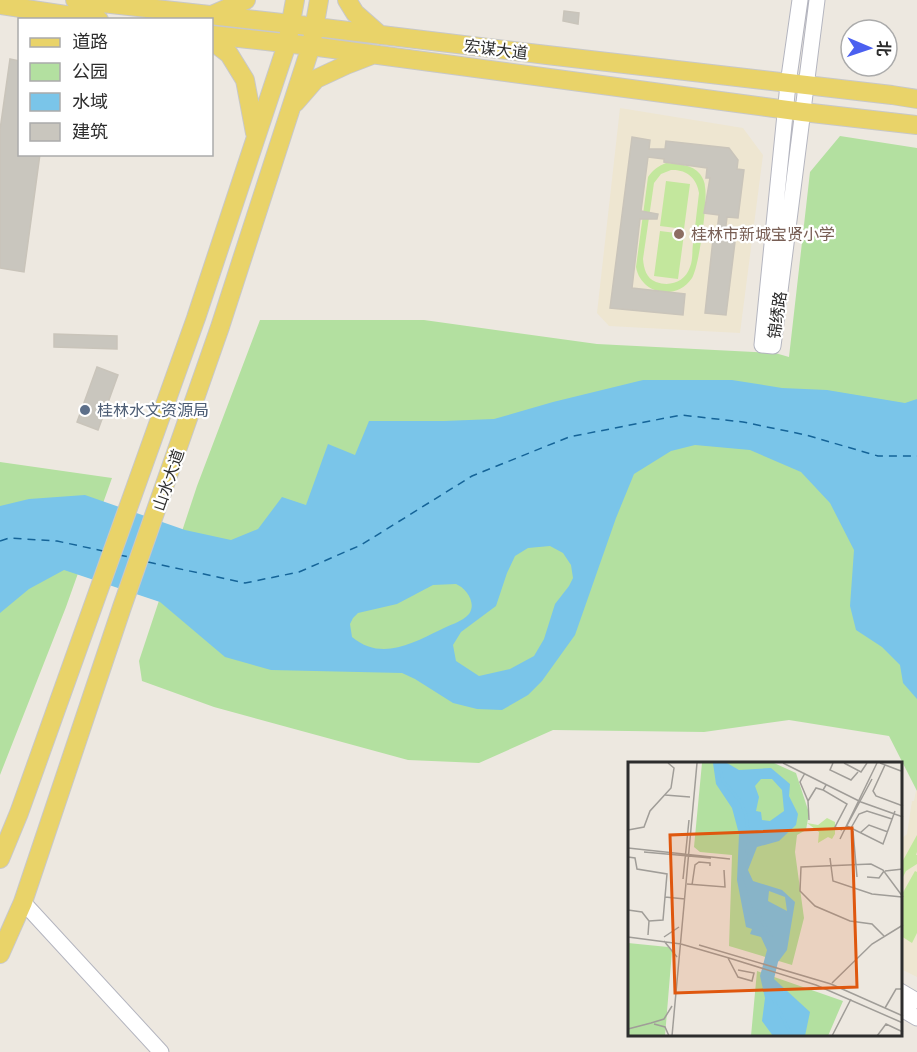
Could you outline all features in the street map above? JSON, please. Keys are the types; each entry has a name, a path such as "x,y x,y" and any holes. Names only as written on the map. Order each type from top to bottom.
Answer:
{"main road":[{"name":"宏谋大道","path":"75,0 380,34 917,99"},
{"path":"210,15 246,0"},
{"name":"山水大道","path":"0,859 19,813 199,309 287,44 295,0"},
{"name":"山水大道","path":"0,954 23,902 122,607 220,327 311,46 319,0"},
{"path":"347,0 356,13 380,34"},
{"path":"0,5 86,18"},
{"name":"宏谋大道","path":"213,35 917,125"},
{"path":"213,42 229,54 245,80 256,138"},
{"path":"290,109 316,79 374,54"}],"street":[{"name":"锦绣路","path":"800,0 785,109 762,345 773,346 817,0"},
{"path":"23,902 161,1052"},
{"path":"902,992 917,1001"},
{"path":"902,1009 917,1018"}],"shaded area":[{"name":"桂林市新城宝贤小学","path":"620,108 743,128 763,155 740,333 609,326 597,313"},
{"path":"917,791 917,977 902,970 902,838 907,834 912,801"}],"green space":[{"path":"840,136 917,148 917,791 889,736 789,720 704,732 553,730 479,763 408,760 214,707 142,681 139,661 197,486 260,320 424,320 597,344 775,353 789,357 810,172"},
{"path":"666,163 684,165 697,171 704,180 706,194 695,272 692,278 678,290 660,292 645,284 636,267 648,177 656,168","holes":["676,170 690,175 699,193 691,264 681,280 667,284 656,282 648,276 643,259 654,183 661,174"]},
{"path":"666,181 690,184 684,229 660,226"},
{"path":"660,231 684,234 678,279 654,276"},
{"path":"0,462 112,478 66,607 0,775"},
{"path":"917,835 917,864 906,871 902,879 902,862"},
{"path":"915,871 917,872 917,933 912,943 902,937 902,894"}],"water":[{"path":"643,380 732,380 782,388 827,390 905,403 917,399 917,699 903,683 900,665 882,647 856,630 850,606 854,550 830,503 801,472 750,450 695,445 671,451 634,474 575,635 542,681 528,695 502,710 477,709 453,703 402,673 271,670 225,657 160,602 64,570 29,589 0,613 0,506 29,499 85,495 185,530 231,540 258,529 282,497 306,505 328,444 355,455 369,421 494,419","holes":["550,546 563,553 571,565 573,578 555,604 544,639 534,656 510,669 479,676 456,661 453,645 461,632 496,606 515,556 528,548","456,584 467,592 472,605 469,614 459,621 396,648 374,648 352,637 350,624 358,613 397,604 433,585"]}],"building":[{"path":"564,11 579,13 578,24 563,21"},
{"path":"10,59 18,61 18,156 40,156 24,272 0,268 0,130"},
{"path":"632,137 650,140 649,149 665,149 666,141 729,148 738,160 737,169 744,170 738,218 727,217 725,234 728,235 727,241 735,242 726,315 705,313 713,239 716,239 719,215 704,213 710,178 706,178 707,168 664,162 664,159 648,157 641,211 658,214 657,219 640,219 632,288 685,294 683,315 610,308"},
{"path":"54,334 117,336 117,349 54,347"},
{"path":"97,367 118,375 98,430 77,422"}],"ferry route":[{"path":"148,562 245,583 299,572 361,545 472,476 569,437 681,415 743,422 806,435 878,456 917,456"},
{"path":"0,541 9,538 57,541 103,551"},
{"path":"119,555 129,557"}],"place":[{"name":"桂林市新城宝贤小学","path":"679,234"},
{"name":"桂林水文资源局","path":"85,410"}]}
